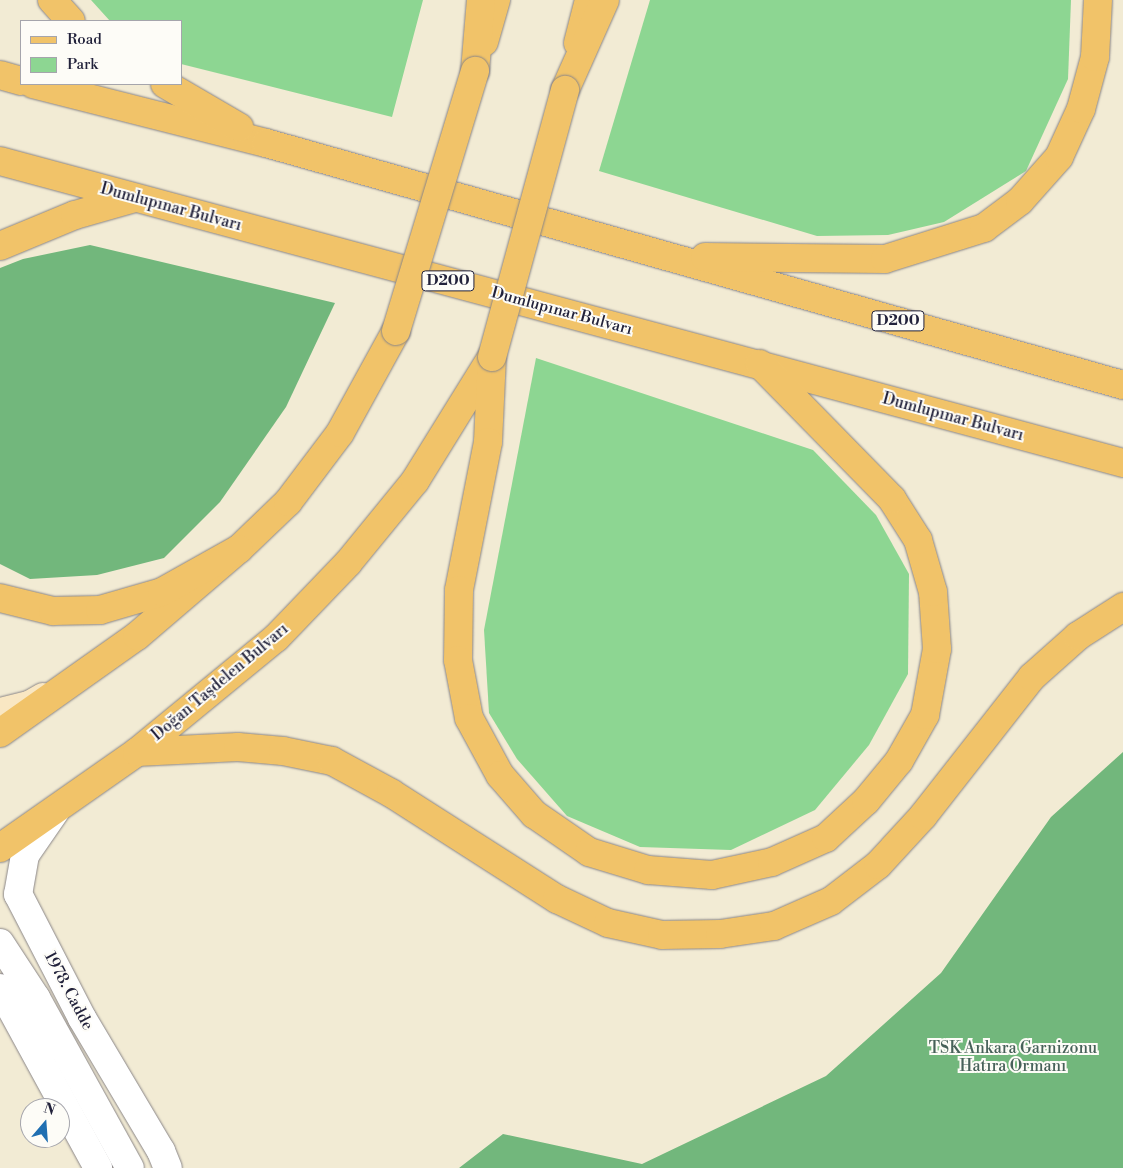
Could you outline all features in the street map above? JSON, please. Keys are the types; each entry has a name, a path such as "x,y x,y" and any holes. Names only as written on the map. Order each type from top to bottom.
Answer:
{"main road":[{"path":"52,0 70,20"},
{"path":"475,71 481,0"},
{"path":"0,733 137,636 239,549 288,502 340,433 396,331 496,0"},
{"path":"589,0 492,357 488,442 459,590 458,660 469,718 500,775 534,814 589,852 648,870 712,875 772,862 826,838 866,802 899,761 925,715 937,649 933,592 918,540 886,492 760,364"},
{"path":"565,90 605,0"},
{"path":"673,257 885,259 984,228 1020,201 1058,157 1081,109 1096,57 1098,0"},
{"path":"0,76 20,81"},
{"name":"D200","path":"37,85 266,143 1123,385"},
{"path":"167,85 266,143"},
{"name":"Dumlupınar Bulvarı","path":"0,161 1123,463"},
{"path":"0,246 75,215 136,197"},
{"name":"Doğan Taşdelen Bulvarı","path":"0,848 137,752 276,638 348,563 415,481 492,357"},
{"path":"0,598 53,612 100,610 162,592 239,549"},
{"path":"137,752 238,748 283,751 332,761 391,793 557,899 608,923 662,935 738,932 774,926 831,901 878,865 923,816 1032,677 1078,636 1123,607"},
{"path":"0,712 29,705 77,678"}],"street":[{"name":"1978. Cadde","path":"56,810 25,856 18,894 82,1018 161,1151 168,1168"},
{"name":"1978. Cadde","path":"0,943 36,998 130,1168"},
{"path":"0,988 98,1168"}],"green space":[{"path":"91,0 423,0 392,117 182,64 182,20 109,20"},
{"path":"650,0 1071,0 1068,79 1026,171 944,222 888,235 817,236 599,171"},
{"path":"90,245 335,303 286,407 220,502 164,558 97,575 30,579 0,564 0,268 23,259"},
{"path":"536,358 813,450 876,515 909,574 908,674 869,745 815,810 731,850 640,847 567,816 517,759 489,713 484,630"},
{"name":"TSK Ankara Garnizonu Hatıra Ormanı","path":"1123,752 1123,1168 459,1168 503,1134 642,1164 826,1076 941,973 1051,817"}]}
